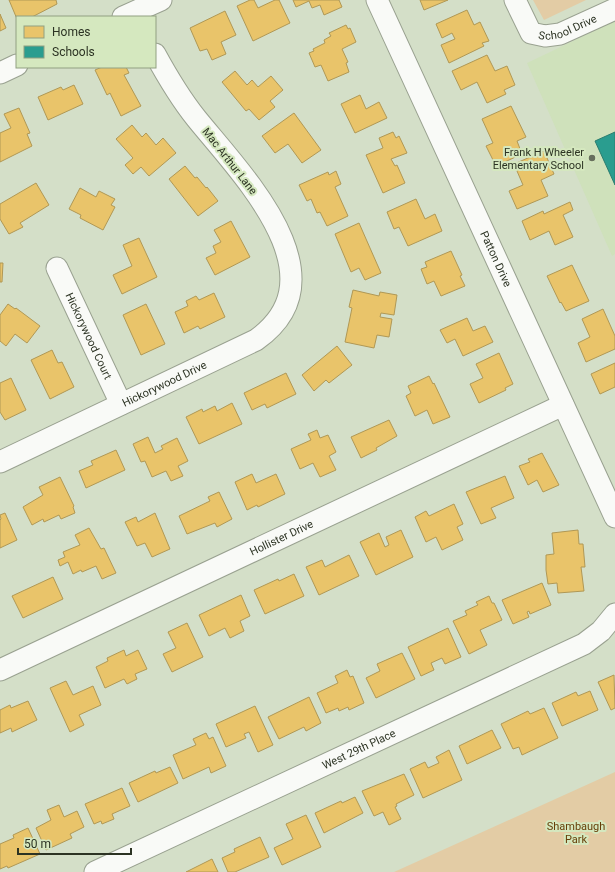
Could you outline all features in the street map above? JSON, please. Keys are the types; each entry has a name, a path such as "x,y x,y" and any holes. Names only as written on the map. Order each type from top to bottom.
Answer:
{"street":[{"path":"132,15 161,0"},
{"name":"Patton Drive","path":"377,0 615,517"},
{"name":"School Drive","path":"515,0 531,33 545,36 560,34 615,9"},
{"name":"Mac Arthur Lane","path":"156,56 184,102 242,173 261,202 288,254 292,274"},
{"path":"0,73 16,65"},
{"name":"Hickorywood Court","path":"57,268 121,404"},
{"name":"Hickorywood Drive","path":"0,462 256,340 270,331 277,323 288,303 292,274"},
{"name":"Hollister Drive","path":"0,670 563,404"},
{"name":"West 29th Place","path":"95,872 584,644 602,631 615,614"}],"shaded area":[{"name":"Frank H Wheeler Elementary School","path":"615,21 615,254 612,256 527,63"}],"green space":[{"path":"533,0 586,0 544,20"},
{"name":"Shambaugh Park","path":"615,772 615,872 394,872"}],"building: Homes":[{"path":"9,0 56,0 57,4 34,16 16,17"},
{"path":"250,0 254,0 258,8 275,0 279,0 290,23 253,41 237,6"},
{"path":"293,0 339,0 342,7 324,15 320,5 312,8 309,1 296,7"},
{"path":"420,0 448,0 424,10"},
{"path":"467,10 474,25 480,22 489,41 482,43 484,46 449,63 441,45 455,39 452,33 442,38 436,24"},
{"path":"225,11 236,35 221,42 226,54 212,60 207,49 200,51 190,28"},
{"path":"0,14 6,28 0,31"},
{"path":"346,25 348,29 350,28 356,42 342,49 348,62 346,63 349,72 328,81 321,65 315,67 309,53 314,51 313,49 325,43 324,40 331,36 329,33"},
{"path":"487,55 495,71 507,66 515,85 504,90 506,94 487,103 477,82 461,90 452,71"},
{"path":"100,68 126,68 129,73 124,75 141,106 121,116 110,93 107,95 95,70"},
{"path":"235,71 247,85 252,80 258,87 271,76 283,90 270,101 275,107 259,120 249,109 246,111 222,82"},
{"path":"74,85 83,104 48,120 38,97 61,87 63,90"},
{"path":"360,95 366,109 379,102 387,118 355,133 341,104"},
{"path":"511,106 526,137 517,141 522,154 496,166 486,146 493,143 482,119"},
{"path":"19,108 30,133 27,134 32,146 0,162 0,133 11,128 4,114"},
{"path":"294,113 321,150 302,163 288,144 275,153 262,136"},
{"path":"132,125 142,137 146,133 156,145 163,138 176,153 149,176 141,167 133,174 125,165 133,158 116,139"},
{"path":"393,132 396,138 399,136 407,153 391,159 395,166 397,165 405,183 383,193 366,155 383,148 379,138"},
{"path":"544,151 554,174 541,180 548,196 517,209 509,191 523,185 514,164"},
{"path":"185,166 195,178 197,177 206,188 207,187 218,201 198,216 169,179"},
{"path":"336,171 341,184 335,187 348,216 327,226 320,212 317,213 311,199 307,201 299,185 328,172 329,175"},
{"path":"36,183 49,205 20,223 23,227 9,234 0,219 0,204"},
{"path":"80,188 96,197 99,191 115,199 111,205 115,207 103,230 80,218 81,215 69,209"},
{"path":"416,199 425,219 435,214 442,231 408,246 399,227 394,229 387,212"},
{"path":"570,202 573,210 563,215 573,237 555,245 549,231 530,240 522,221 543,211 544,214"},
{"path":"231,221 250,257 215,275 206,258 216,253 213,246 221,242 214,230"},
{"path":"359,223 381,273 365,280 359,268 351,272 335,234"},
{"path":"139,238 157,277 122,294 113,275 132,266 123,245"},
{"path":"451,251 462,275 460,276 465,286 441,296 434,281 427,284 421,269 427,267 425,262"},
{"path":"0,263 3,263 2,282 0,282"},
{"path":"572,265 589,301 566,311 561,302 560,303 547,276"},
{"path":"353,290 379,296 380,292 397,295 394,315 381,313 380,317 392,319 389,337 377,335 374,348 345,342 352,308 349,307"},
{"path":"214,293 225,317 200,329 198,326 184,333 175,312 188,306 186,301 196,296 199,300"},
{"path":"8,304 15,309 16,308 40,326 27,343 15,334 6,346 0,341 0,315"},
{"path":"146,304 165,344 141,355 123,315"},
{"path":"603,309 615,336 615,349 586,362 578,343 590,337 582,319"},
{"path":"467,318 473,331 485,326 493,342 463,356 455,339 447,343 440,330"},
{"path":"337,346 352,365 329,383 326,380 314,391 302,375"},
{"path":"52,350 58,363 62,362 74,387 50,399 31,360"},
{"path":"499,353 513,384 505,388 506,390 479,403 470,384 483,378 476,364"},
{"path":"615,363 615,387 600,394 591,374"},
{"path":"286,373 296,394 267,408 265,404 252,410 244,393"},
{"path":"429,376 433,384 434,383 450,417 433,424 427,410 415,416 406,396 411,393 408,386"},
{"path":"11,378 26,410 5,420 0,412 0,383"},
{"path":"232,403 242,424 199,444 186,417 202,409 203,412 215,406 217,411"},
{"path":"389,420 397,436 376,448 377,450 361,458 351,437"},
{"path":"317,430 320,438 328,435 336,452 329,456 336,470 320,477 313,463 300,469 291,449 311,440 308,434"},
{"path":"148,437 155,453 163,449 161,446 177,438 188,461 178,466 183,476 171,481 166,471 152,477 145,461 141,462 133,444"},
{"path":"116,450 125,470 86,488 79,471 93,465 91,461"},
{"path":"542,453 559,485 543,492 537,480 528,485 519,466 530,462 528,459"},
{"path":"252,474 256,483 276,474 285,494 258,507 257,505 247,510 235,482"},
{"path":"505,476 514,498 491,508 496,518 481,524 466,492"},
{"path":"60,477 74,506 75,513 61,519 59,515 44,522 43,519 32,525 23,507 43,495 39,487"},
{"path":"219,492 232,519 217,527 215,523 187,534 179,516 210,501 208,497"},
{"path":"454,504 463,524 457,527 463,540 442,550 436,537 426,542 415,517 426,511 429,516"},
{"path":"5,513 17,540 0,548 0,515"},
{"path":"155,513 170,549 152,557 145,543 137,546 125,522 136,517 138,522"},
{"path":"89,528 101,549 104,548 116,573 102,579 96,566 73,574 68,562 60,566 58,560 65,557 63,552 80,545 75,535"},
{"path":"401,530 413,557 376,575 360,542 379,533 385,547 389,545 386,537"},
{"path":"578,530 579,544 583,544 585,567 581,567 584,591 558,593 557,583 548,584 546,570 546,555 554,554 552,533"},
{"path":"349,555 359,576 319,595 306,567 322,560 325,567"},
{"path":"294,574 304,596 265,614 254,590 278,579 279,581"},
{"path":"53,577 63,599 23,618 12,596"},
{"path":"542,583 551,605 530,614 529,611 527,612 529,617 513,624 502,600"},
{"path":"241,595 250,616 240,621 244,631 230,638 225,628 209,636 199,615"},
{"path":"489,596 502,620 480,630 487,645 469,654 453,621 467,615 465,611 478,605 476,602"},
{"path":"187,623 203,657 172,672 163,654 176,648 168,632"},
{"path":"448,628 461,657 445,664 442,658 431,663 434,670 421,676 408,647"},
{"path":"124,650 126,656 138,650 147,669 135,674 137,679 127,684 124,679 105,688 96,667 108,661 107,658"},
{"path":"402,653 415,679 376,698 366,678 380,671 377,664"},
{"path":"347,670 350,677 353,676 364,703 349,710 348,707 339,711 338,708 326,713 317,693 338,683 335,676"},
{"path":"614,675 615,708 611,710 598,682"},
{"path":"66,681 73,695 93,686 101,705 79,715 84,725 70,732 50,688"},
{"path":"590,691 598,710 562,726 552,703 576,692 578,696"},
{"path":"309,697 321,723 306,731 304,727 279,739 268,717"},
{"path":"28,701 37,720 12,732 11,728 0,733 0,710 10,705 11,708"},
{"path":"255,706 273,745 258,752 249,732 244,734 246,738 226,747 216,724"},
{"path":"544,708 558,738 522,755 519,747 513,749 501,724 528,711 530,714"},
{"path":"492,730 501,748 467,764 459,746"},
{"path":"206,733 209,739 213,737 226,766 211,773 209,767 183,779 173,755 196,745 193,739"},
{"path":"449,750 462,780 423,798 410,769 425,762 428,768 439,763 436,757"},
{"path":"170,767 178,783 138,802 129,783 155,771 156,773"},
{"path":"404,774 414,795 396,804 397,806 395,807 401,819 389,825 383,812 374,816 362,791"},
{"path":"122,788 130,806 112,814 114,819 102,824 101,821 94,824 85,804"},
{"path":"355,797 363,813 324,833 315,813 341,801 342,803"},
{"path":"59,805 64,817 77,811 84,827 70,834 72,838 46,850 36,828 51,820 47,810"},
{"path":"306,815 321,847 282,865 274,848 293,839 286,824"},
{"path":"28,828 40,854 8,868 7,866 0,869 0,844 14,838 13,835"},
{"path":"260,837 269,857 235,872 228,872 222,858 235,852 234,849"},
{"path":"212,859 218,872 186,872"}],"building: Schools":[{"name":"Frank H Wheeler Elementary School","path":"615,132 615,185 595,141"}],"place":[{"name":"Frank H Wheeler Elementary School","path":"592,158"}]}
